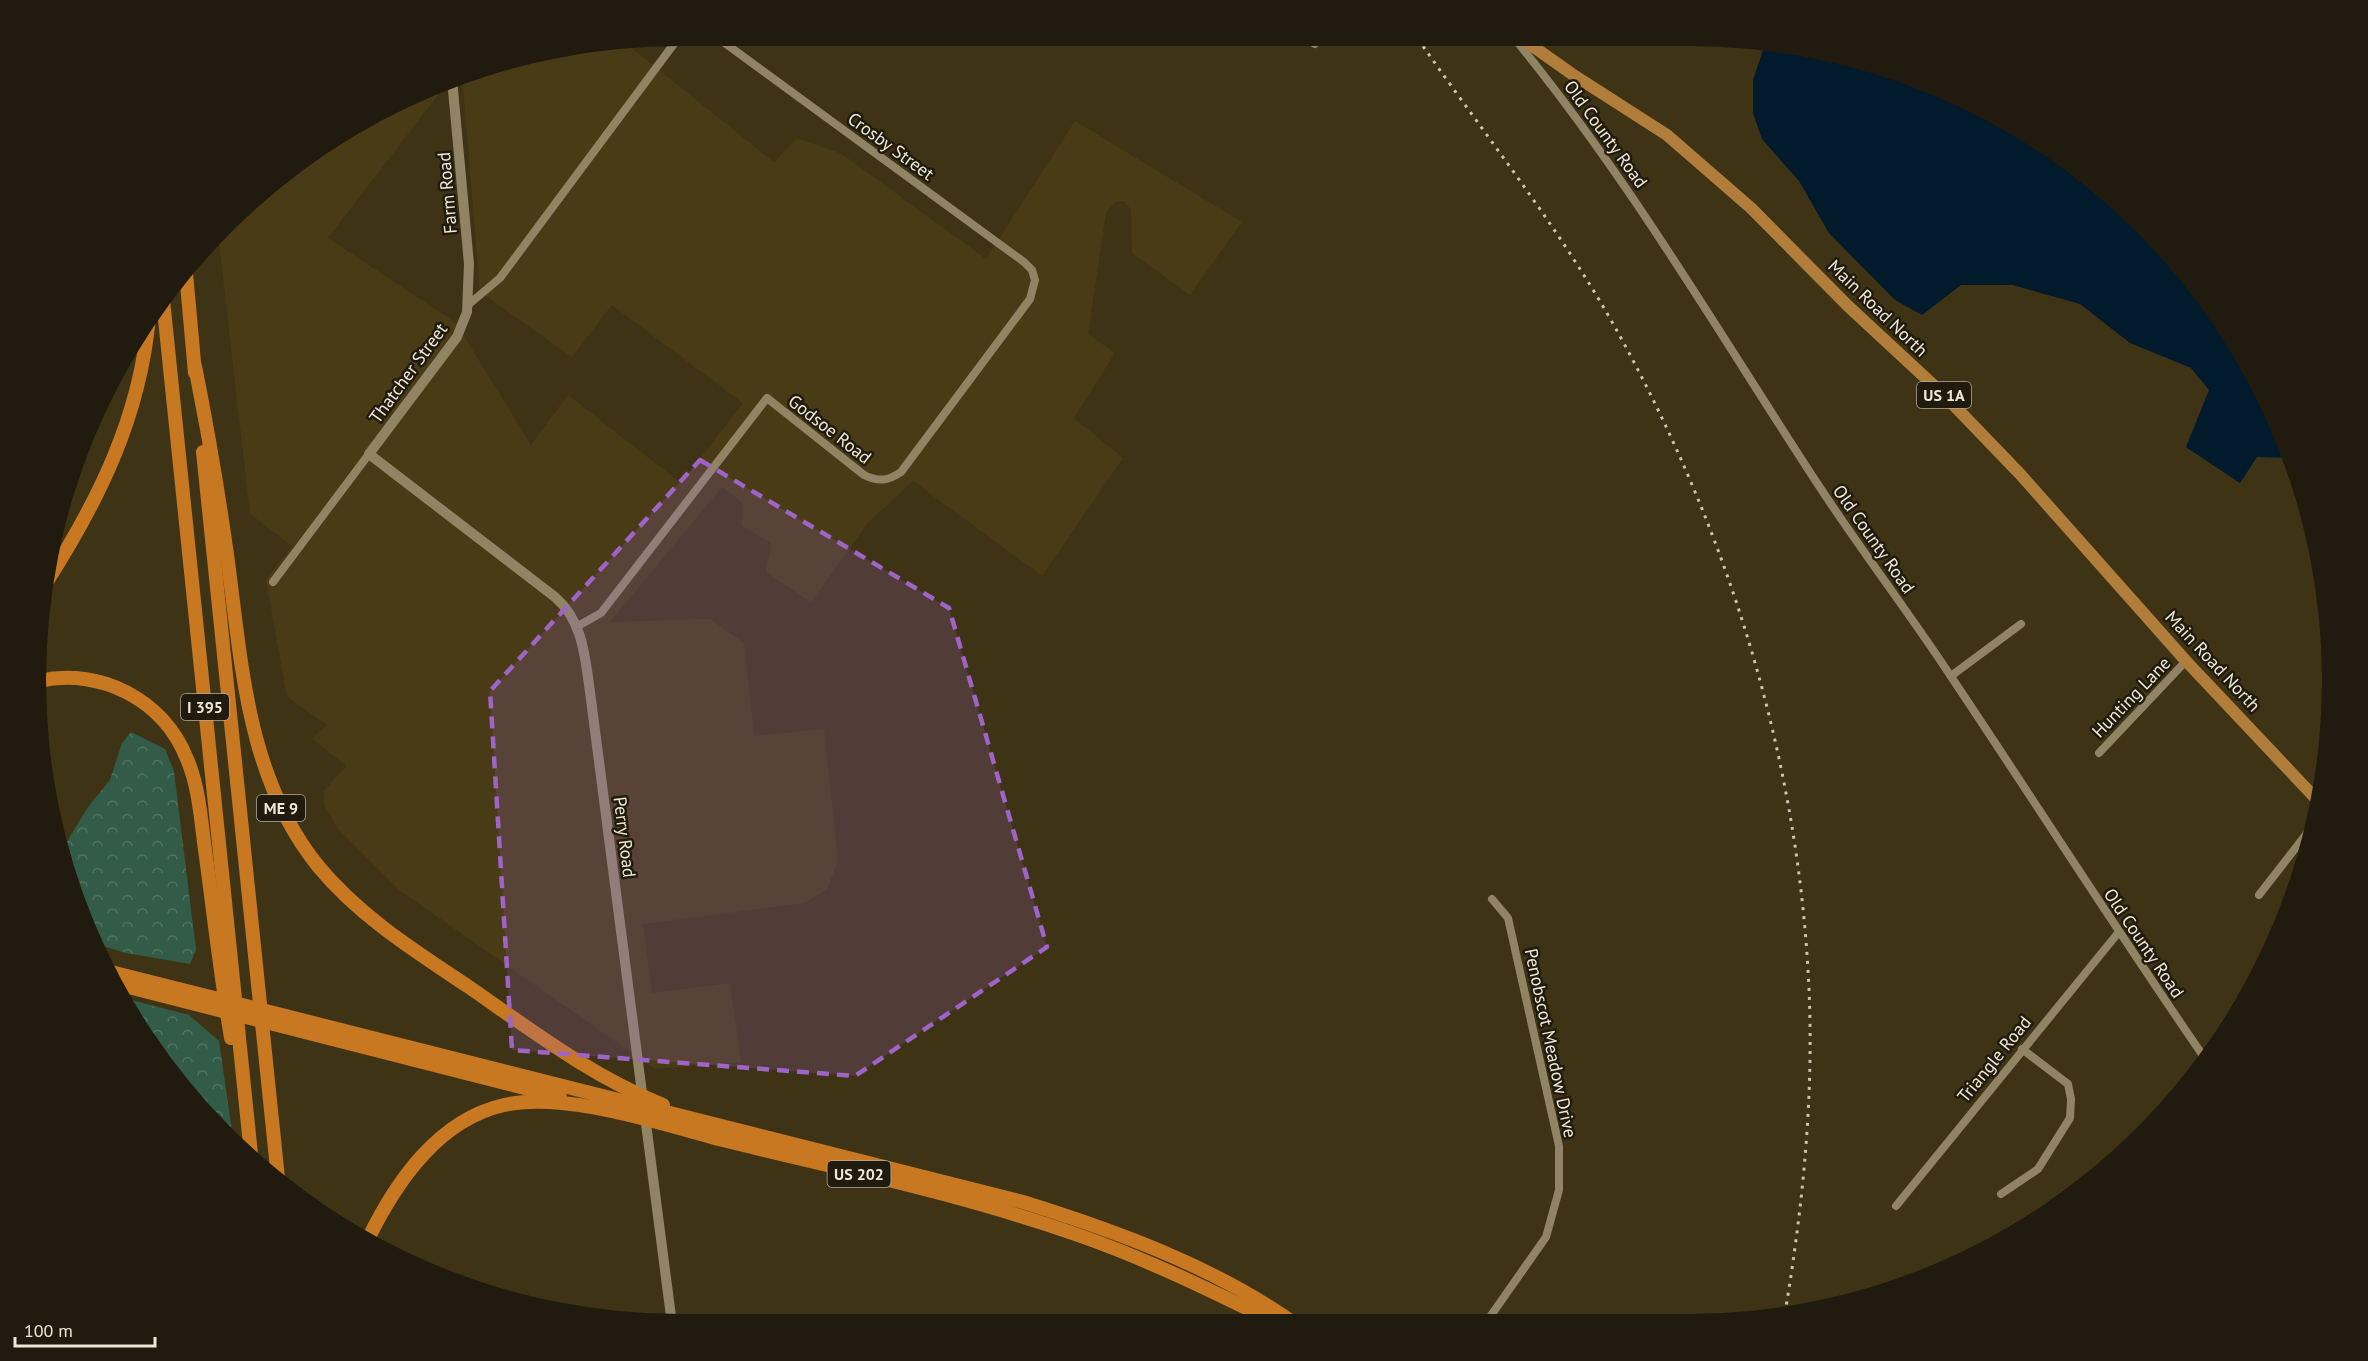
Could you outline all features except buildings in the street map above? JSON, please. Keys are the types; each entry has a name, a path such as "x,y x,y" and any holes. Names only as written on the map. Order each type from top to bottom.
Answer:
{"highway":[{"name":"I 395","path":"187,284 277,1169"},
{"name":"I 395","path":"164,313 250,1146"},
{"path":"58,564 86,518 120,447 139,384 146,340"},
{"name":"ME 9","path":"195,366 218,486 252,726 269,780 291,826 329,878 378,924 578,1062 629,1103"},
{"path":"46,680 61,677 84,678 127,692 159,715 184,751 197,792 227,1017 247,1113"},
{"path":"119,975 190,998"},
{"path":"125,985 190,998 659,1112"},
{"path":"301,1026 602,1110"},
{"path":"371,1234 407,1173 441,1139 472,1117 503,1105 528,1102 602,1110 629,1103"},
{"name":"US 202","path":"659,1112 710,1122 965,1186 1068,1216 1199,1270 1277,1314"},
{"name":"US 202","path":"659,1112 1057,1228 1153,1264 1258,1314"}],"main road":[{"name":"Main Road North","path":"1532,46 1667,135 1751,208 1848,306 1944,395 2020,474 2186,661 2311,793"}],"street":[{"name":"Thatcher Street","path":"273,582 457,337 468,305 505,272 672,46"},
{"name":"Crosby Street","path":"729,46 1024,262 1032,270 1035,280"},
{"name":"Old County Road","path":"1520,46 1570,107 1630,193 1823,491 1951,676 2118,933 2201,1052"},
{"name":"Farm Road","path":"453,89 468,253 468,305"},
{"name":"Godsoe Road","path":"578,626 601,613 767,398 864,475 883,480 901,472 1030,299 1035,280"},
{"name":"Perry Road","path":"369,454 555,597 567,609 578,626 590,692 671,1314"},
{"path":"1951,676 2021,624"},
{"name":"Hunting Lane","path":"2098,753 2186,661"},
{"path":"2259,895 2301,840"},
{"name":"Penobscot Meadow Drive","path":"1492,899 1508,918 1559,1146 1559,1190 1546,1238 1492,1314"},
{"name":"Triangle Road","path":"1896,1206 2118,933"},
{"path":"2001,1194 2038,1169 2070,1118 2071,1099 2068,1084 2022,1049"}],"highlighted area":[{"path":"700,460 949,608 1047,947 855,1076 512,1050 490,691"}],"shaded area":[{"path":"633,49 774,162 797,138 842,154 986,259 1075,121 1242,222 1190,295 1132,253 1131,210 1124,201 1115,202 1106,213 1088,334 1115,353 1074,418 1123,458 1042,576 913,481 868,523 811,602 766,572 771,543 742,526 742,502 722,487 610,622 710,619 744,643 754,736 824,729 838,861 827,889 805,903 643,924 652,993 730,983 741,1062 655,1069 399,890 337,828 324,805 324,791 346,766 312,738 327,725 287,697 266,580 292,546 250,514 219,246 262,204 328,153 363,131 438,95 328,238 456,323 531,445 568,395 681,483 743,403 612,305 572,357 480,292 463,85 516,68 557,59"}],"green space":[{"path":"131,732 165,749 174,771 196,950 190,964 126,953 106,947 80,884 68,845 67,841 88,807 110,780 122,743"},
{"path":"132,1000 189,1015 219,1041 232,1129 178,1066"}],"water":[{"path":"1763,51 1852,68 1891,80 1968,112 2040,153 2106,204 2164,262 2215,328 2237,364 2256,400 2281,458 2257,457 2240,483 2186,447 2209,390 2191,368 2130,343 2080,304 2013,285 1961,285 1922,315 1895,300 1829,233 1799,181 1762,139 1753,113 1753,80"}],"railway":[{"path":"1423,46 1546,217 1616,329 1655,404 1690,480 1721,559 1748,639 1770,720 1788,803 1800,886 1808,970 1809,1099 1798,1228 1786,1306"}]}
